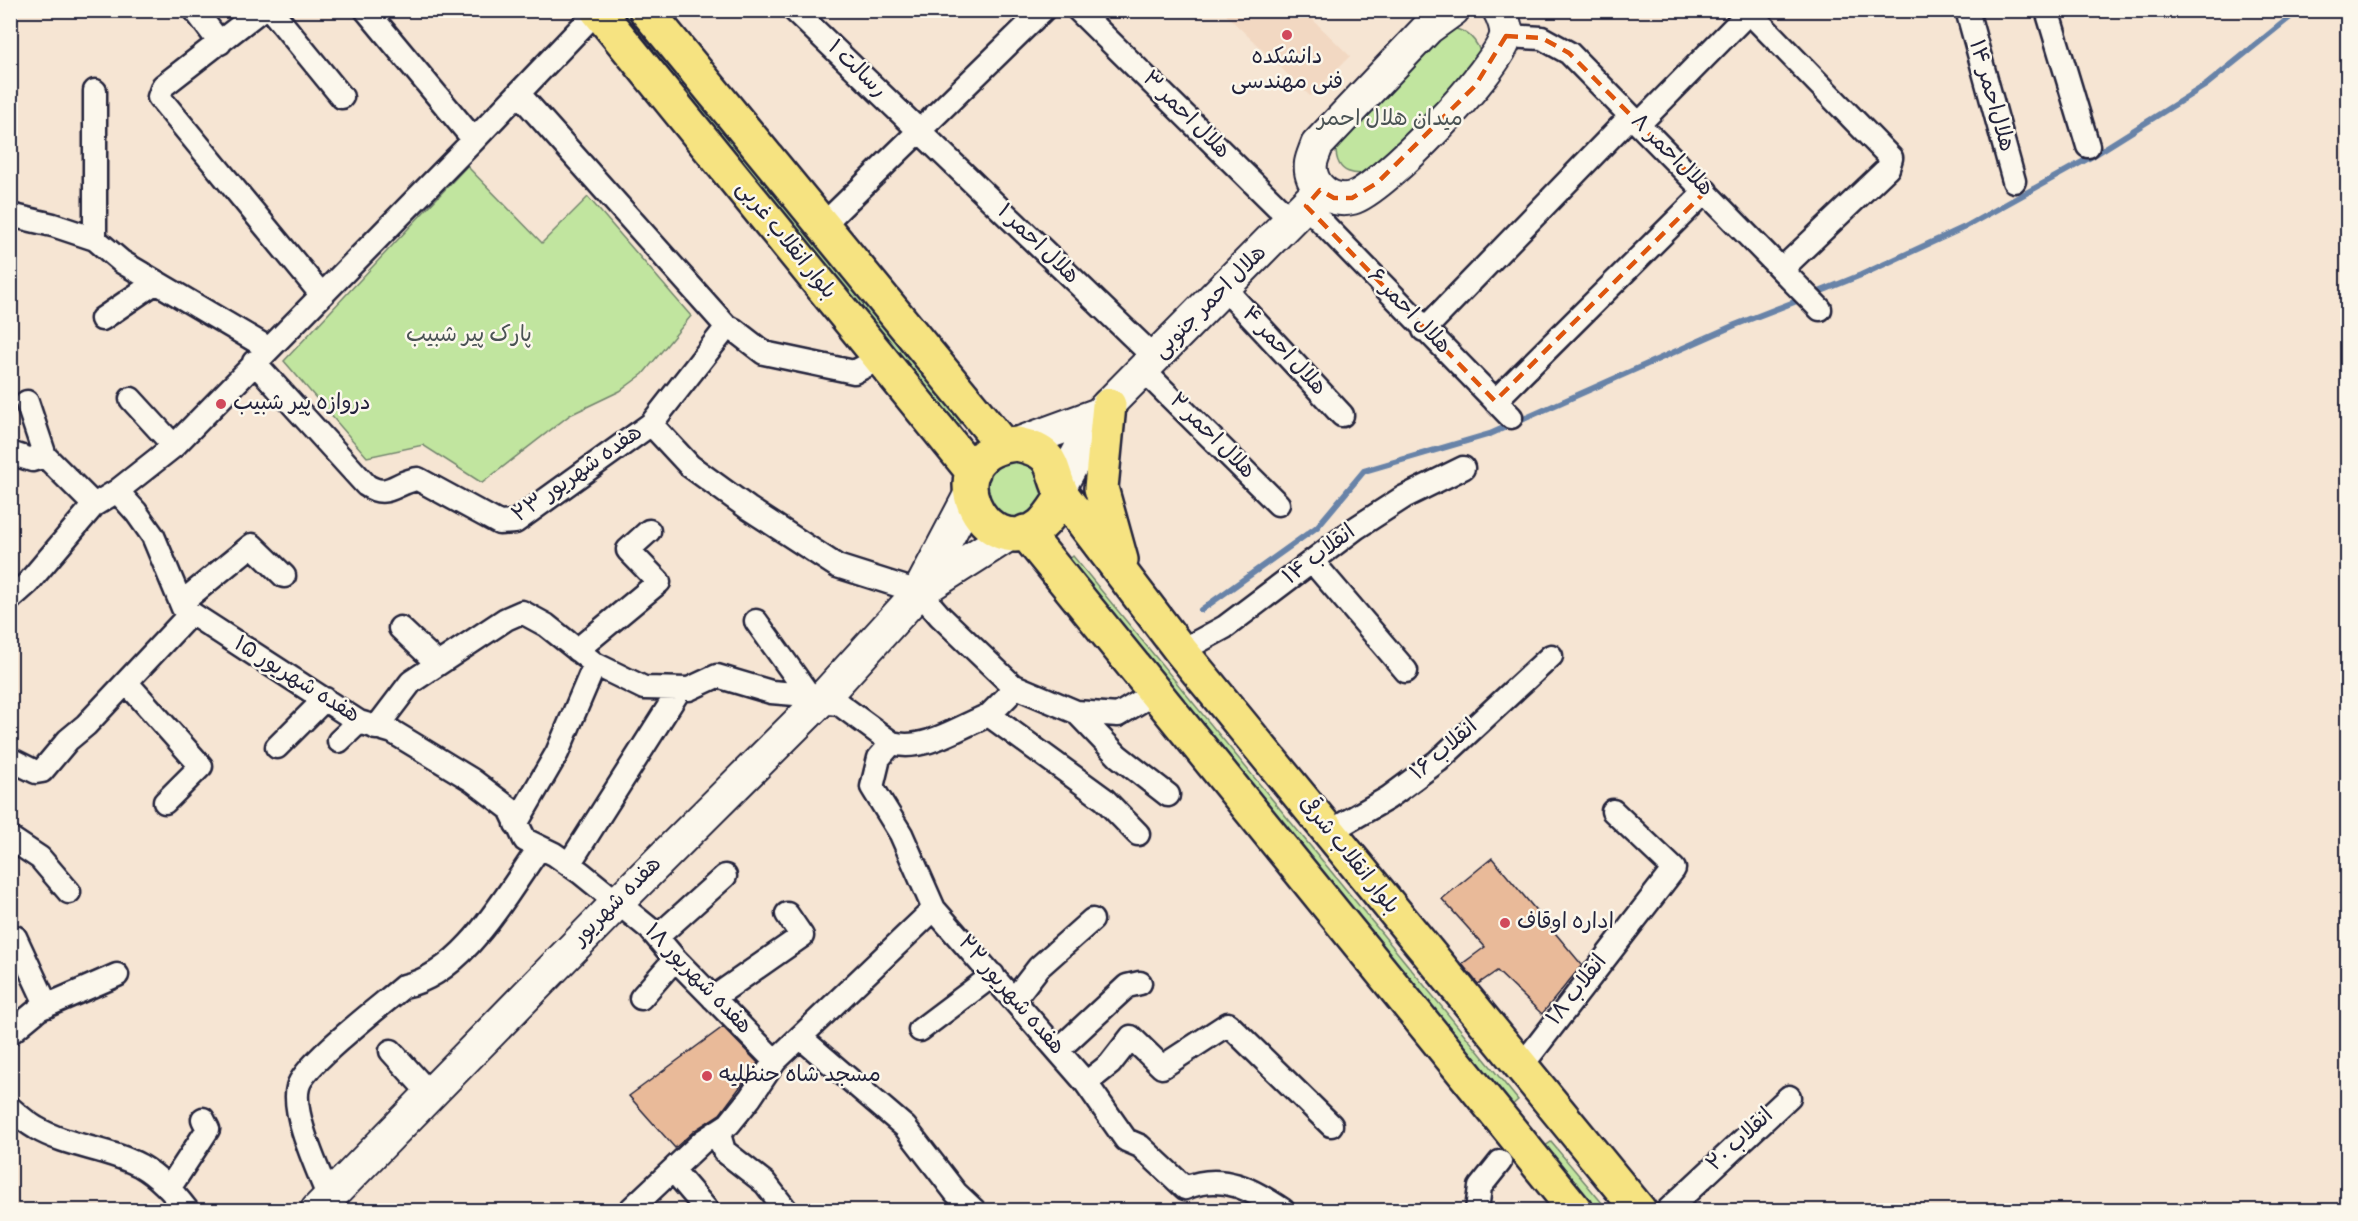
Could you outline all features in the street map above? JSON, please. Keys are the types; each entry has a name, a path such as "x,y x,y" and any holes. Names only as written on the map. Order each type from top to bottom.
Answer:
{"main road":[{"name":"بلوار انقلاب غربی","path":"646,10 823,225 1010,445"},
{"path":"1306,206 1313,180 1311,164 1317,145 1428,28 1453,10"},
{"name":"بلوار انقلاب غربی","path":"597,11 881,358 971,484"},
{"path":"1306,206 1334,198 1352,198 1377,183 1475,86 1502,23"},
{"name":"هلال احمر جنوبی","path":"1061,492 1104,410 1306,206"},
{"path":"1104,410 1101,488 1125,573"},
{"name":"هلال احمر جنوبی","path":"1010,445 1104,410"},
{"path":"1010,445 1029,447 1049,461 1055,469 1061,492 1050,516 1039,526 1018,533 984,522 978,514 971,484 980,460 990,451 1010,445"},
{"name":"هفده شهریور","path":"323,1204 616,903 819,702 919,592 971,484"},
{"name":"بلوار انقلاب شرقی","path":"1061,492 1125,573 1181,651 1525,1074 1639,1210"},
{"name":"هفده شهریور","path":"919,592 1018,533"},
{"name":"بلوار انقلاب شرقی","path":"1018,533 1156,692 1575,1210"},
{"path":"1493,1110 1505,1115 1521,1113 1525,1074"},
{"path":"1532,1158 1534,1145 1539,1137 1571,1130"}],"street":[{"path":"195,10 220,43"},
{"path":"261,10 163,86 159,97 321,294"},
{"path":"271,10 342,97"},
{"path":"366,10 474,140"},
{"name":"رسالت ۱","path":"794,10 918,130"},
{"path":"823,225 1043,10"},
{"name":"هلال احمر ۳","path":"1078,10 1306,206"},
{"name":"هلال‌احمر ۱۴","path":"1967,10 2014,181"},
{"path":"2048,10 2088,146"},
{"path":"10,599 28,583 104,499 174,446 519,94 597,11"},
{"path":"1424,330 1748,11 1891,158 1887,168 1782,269"},
{"name":"هلال‌احمر ۸","path":"1502,23 1542,38 1569,53 1820,309"},
{"path":"10,215 53,225 95,239 95,91"},
{"path":"519,94 727,327 733,328 764,353 854,372 881,358"},
{"name":"هلال احمر ۱","path":"918,130 1150,365"},
{"path":"1495,401 1706,191"},
{"name":"هلال احمر ۶","path":"1306,206 1511,417"},
{"name":"هفده شهریور ۲۳","path":"95,239 122,262 156,282 261,355 366,485 383,492 418,479 499,523 515,522 651,424 690,466 748,508 827,560 837,566 919,592"},
{"path":"102,319 156,282"},
{"name":"هلال احمر ۴","path":"1225,289 1342,415"},
{"path":"651,424 727,327"},
{"name":"هلال احمر ۲","path":"1150,365 1278,504"},
{"path":"131,399 174,446"},
{"path":"27,402 45,456 104,499 136,512 153,536 186,608"},
{"path":"10,453 32,460 45,456"},
{"name":"انقلاب ۱۴","path":"1181,651 1225,627 1356,528 1404,497 1463,468"},
{"path":"577,650 659,582 628,550 649,531"},
{"path":"10,759 36,772 42,771 68,740 127,682 186,608 252,545 284,576"},
{"path":"1312,561 1406,671"},
{"path":"919,592 1012,685 1076,712 1119,715 1156,692"},
{"name":"هفده شهریور ۱۵","path":"186,608 368,725 393,732 472,780 510,809 525,840 569,864 616,903"},
{"path":"339,741 368,725 411,682 506,619 522,612 546,625 595,664 644,688 688,689 717,676 771,692 795,694 819,702 839,704 892,743 907,747 931,740 989,715 1007,696 1012,685"},
{"path":"756,621 806,690 819,702"},
{"path":"400,628 438,664"},
{"name":"انقلاب ۱۶","path":"1329,832 1388,798 1438,761 1551,656"},
{"path":"516,824 557,753 595,664"},
{"path":"127,682 201,766 165,802"},
{"path":"569,864 680,688"},
{"path":"277,747 325,699"},
{"path":"1076,712 1118,756 1168,795"},
{"path":"989,715 1104,798 1138,834"},
{"name":"هفده شهریور ۲۲","path":"892,743 879,758 872,787 902,834 934,909 1015,998 1086,1083 1126,1140 1140,1146 1185,1188 1198,1182 1221,1180 1247,1188 1283,1210"},
{"name":"انقلاب ۱۸","path":"1525,1074 1674,869 1612,811"},
{"path":"10,838 40,858 69,892"},
{"path":"323,1204 300,1119 298,1087 316,1060 404,986 417,983 455,960 540,847"},
{"path":"657,937 725,876"},
{"name":"هفده شهریور ۱۸","path":"616,903 657,937 675,959 775,1061"},
{"path":"630,1210 702,1141 729,1124 775,1061 934,909"},
{"path":"713,998 802,936 787,914"},
{"path":"1015,998 1039,967 1092,920"},
{"path":"15,937 47,1006"},
{"path":"641,998 675,959"},
{"path":"10,1033 39,1009 117,975"},
{"path":"920,1030 993,975"},
{"path":"1058,1050 1127,986 1140,983"},
{"path":"1086,1083 1110,1064 1131,1037 1162,1067 1228,1024 1331,1125"},
{"path":"800,1037 905,1127 956,1193 974,1210"},
{"path":"391,1051 430,1094"},
{"name":"انقلاب ۲۰","path":"1668,1210 1789,1096"},
{"path":"10,1108 35,1128 141,1166 170,1187 187,1210"},
{"path":"170,1187 208,1129 203,1119"},
{"path":"718,1131 724,1151 765,1183 786,1210"},
{"path":"1477,1210 1480,1187 1500,1162"},
{"path":"673,1170 707,1210"}],"highlighted area":[{"path":"1506,36 1542,38 1569,53 1706,191 1495,401 1306,206 1320,190 1334,198 1352,198 1377,183 1475,86"}],"shaded area":[{"name":"دانشکده فنی مهندسی","path":"1222,11 1308,11 1306,13 1350,56 1310,96"}],"green space":[{"path":"615,11 630,11 941,389 967,417 952,432"},
{"name":"میدان هلال احمر","path":"1450,28 1462,31 1471,37 1482,57 1380,171 1363,174 1348,172 1339,163 1336,144"},
{"name":"پارک پیر شبیب","path":"467,166 542,243 588,197 691,316 643,374 620,391 570,415 482,483 423,445 367,457 284,361"},
{"path":"1015,460 1031,465 1039,473 1044,489 1039,505 1031,513 1015,518 999,513 991,505 986,489 991,473 999,465"},
{"path":"1073,556 1518,1100 1510,1107 1064,564"},
{"path":"1551,1142 1608,1210 1592,1210 1541,1149"}],"building":[{"name":"اداره اوقاف","path":"1492,858 1582,965 1542,1014 1497,971 1478,984 1462,964 1485,947 1442,899"},
{"name":"مسجد شاه حنظلیه","path":"723,1027 758,1063 720,1114 695,1130 675,1148 629,1096"}],"waterway":[{"path":"1814,294 1965,227 2091,157 2206,85 2299,10"},
{"path":"1201,610 1317,527 1364,471 1490,434 1735,325 1802,299"}],"place":[{"name":"دانشکده فنی مهندسی","path":"1287,35"},
{"name":"دروازه پیر شبیب","path":"221,404"},
{"name":"اداره اوقاف","path":"1505,923"},
{"name":"مسجد شاه حنظلیه","path":"707,1076"}]}
